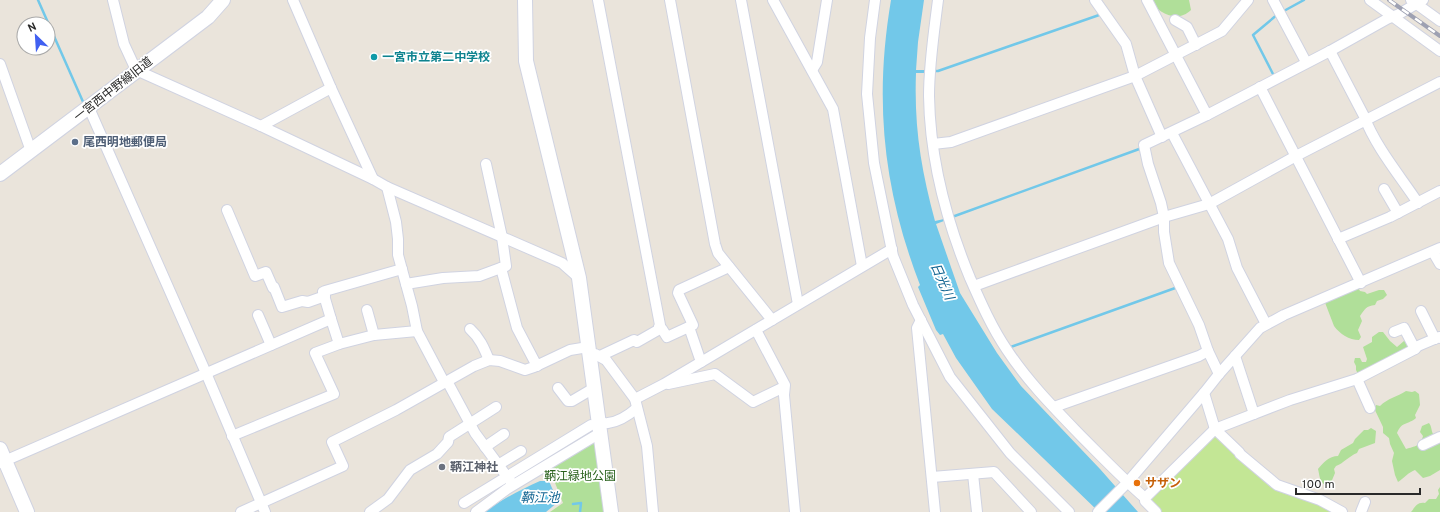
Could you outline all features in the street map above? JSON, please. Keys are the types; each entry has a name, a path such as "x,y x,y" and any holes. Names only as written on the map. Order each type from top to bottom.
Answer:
{"street":[{"path":"113,0 124,44 136,70 261,126 387,187 562,263 578,278"},
{"name":"一宮西中野線旧道","path":"0,174 32,152 136,70 208,16 223,0"},
{"path":"294,0 331,88 373,179"},
{"path":"525,0 526,61 578,278 592,352 597,426 611,512"},
{"path":"598,0 659,327 667,337 694,325 678,294 679,290 729,267"},
{"path":"670,0 715,244 718,253 772,320"},
{"path":"741,0 798,304"},
{"path":"773,0 833,109 862,266"},
{"path":"812,70 817,62 827,0"},
{"path":"875,0 870,38 867,94 874,162 892,249 913,305 950,377 1010,453 1069,512"},
{"path":"938,0 932,43 929,96 933,144 939,184 951,229 974,286 996,331 1008,351 1054,407 1127,483 1146,498 1145,501 1156,512"},
{"path":"1095,0 1126,44 1135,76 1162,138"},
{"path":"1147,0 1207,115"},
{"path":"933,144 952,142 1135,76 1222,32 1247,0"},
{"path":"1274,0 1306,62"},
{"path":"1370,0 1440,51"},
{"path":"1219,374 1208,351 1199,325 1169,263 1164,232 1164,217 1148,164 1144,145 1172,133 1306,62 1330,51 1399,14 1417,1 1440,21"},
{"path":"1175,20 1187,27 1196,45"},
{"path":"1330,51 1384,153 1418,203"},
{"path":"0,64 32,152"},
{"path":"974,286 1164,217 1209,204 1296,156 1440,82"},
{"path":"1260,87 1360,282"},
{"path":"261,126 331,88"},
{"path":"89,108 206,373 263,508"},
{"path":"1172,133 1228,239 1237,268 1266,324"},
{"path":"406,284 443,278 479,276 506,266 502,237 486,164"},
{"path":"387,187 396,222 398,255 417,331 470,423 513,486"},
{"path":"1384,189 1398,213"},
{"path":"1338,239 1398,213 1440,191"},
{"path":"227,210 255,276 266,272 282,307 302,301 308,302 325,296"},
{"path":"464,503 597,426 608,424 632,412 636,403 664,384 892,249"},
{"path":"1098,512 1127,483 1260,328 1284,315 1436,250 1440,264"},
{"path":"501,268 517,328 537,366"},
{"path":"339,344 323,292 325,290 402,269"},
{"path":"367,310 374,335"},
{"path":"1146,498 1216,429 1290,400 1357,379 1415,349 1418,346 1439,337 1421,311"},
{"path":"258,315 271,345"},
{"path":"27,512 2,458 331,319"},
{"path":"921,320 917,328 935,512"},
{"path":"241,512 263,508 343,466 332,442 396,410 474,366 489,360 500,361 525,370 537,366 570,350 592,352 634,340 637,342 658,330 659,327"},
{"path":"689,327 694,345 714,374 753,402 784,387"},
{"path":"1394,332 1404,328 1415,349"},
{"path":"470,329 477,335 489,360"},
{"path":"756,330 785,385 784,394 795,512"},
{"path":"232,436 334,394 315,353 339,344 374,335 417,331"},
{"path":"1054,407 1199,356 1208,351"},
{"path":"592,352 606,360 636,403 647,446 653,512"},
{"path":"1235,356 1254,414"},
{"path":"664,384 671,384 714,374"},
{"path":"1357,379 1370,408"},
{"path":"558,388 568,400 572,401 594,388"},
{"path":"1204,393 1216,429 1240,454 1277,485 1320,500 1342,512"},
{"path":"370,512 388,499 410,470 436,454 448,442 450,437 496,407"},
{"path":"476,512 597,426"},
{"path":"485,447 504,434"},
{"path":"1423,445 1440,437"},
{"path":"498,465 521,452"},
{"path":"932,477 994,472 1030,512"},
{"path":"973,474 976,512"},
{"path":"1361,512 1365,502"}],"green space":[{"path":"1150,0 1189,0 1191,10 1180,16 1169,15 1163,13"},
{"path":"1357,286 1360,291 1367,294 1384,290 1387,295 1383,299 1377,301 1375,305 1366,308 1360,316 1362,321 1358,330 1361,337 1359,340 1355,340 1348,338 1336,329 1324,300"},
{"path":"1379,332 1383,332 1397,347 1404,341 1408,341 1411,347 1358,374 1354,362 1355,358 1360,358 1362,362 1366,362 1367,359 1363,347 1372,342 1372,337"},
{"path":"1406,391 1415,391 1419,394 1420,405 1415,415 1416,418 1403,425 1397,433 1406,449 1417,446 1420,442 1423,436 1420,432 1422,426 1429,423 1433,434 1440,432 1440,470 1423,478 1415,470 1398,482 1392,461 1394,453 1389,438 1383,433 1383,427 1374,408 1376,405 1380,406 1386,401"},
{"path":"1371,428 1376,431 1375,443 1359,449 1357,453 1336,466 1330,485 1327,486 1322,483 1318,469 1324,462 1338,456 1341,450 1353,443 1364,430"},
{"name":"鞆江緑地公園","path":"600,433 611,512 550,512 563,503 548,465"},
{"path":"1215,433 1235,455 1315,503 1334,512 1161,512 1150,499"},
{"path":"1440,487 1440,512 1411,512 1418,504 1425,503 1429,499 1436,499 1439,494 1438,490"}],"water":[{"name":"日光川","path":"891,0 924,0 916,70 925,70 924,73 916,73 917,130 922,166 935,221 944,219 944,221 936,224 960,293 997,353 1021,386 1100,469 1138,512 1099,512 992,409 956,358 943,334 940,335 936,330 918,287 920,285 907,249 897,214 885,144 883,74"},
{"name":"鞆江池","path":"540,481 549,481 558,502 546,512 485,512 511,495"}],"waterway":[{"path":"38,0 84,104"},
{"path":"1282,12 1304,0"},
{"path":"933,71 938,71 1102,14"},
{"path":"1274,76 1253,35 1278,14"},
{"path":"952,217 1142,148"},
{"path":"1008,348 1178,287"},
{"path":"573,504 581,503 580,512"}],"railway":[{"path":"1389,0 1440,36"}],"place":[{"name":"一宮市立第二中学校","path":"374,57"},
{"name":"尾西明地郵便局","path":"75,142"},
{"name":"鞆江神社","path":"442,467"},
{"name":"サザン","path":"1137,483"}]}
